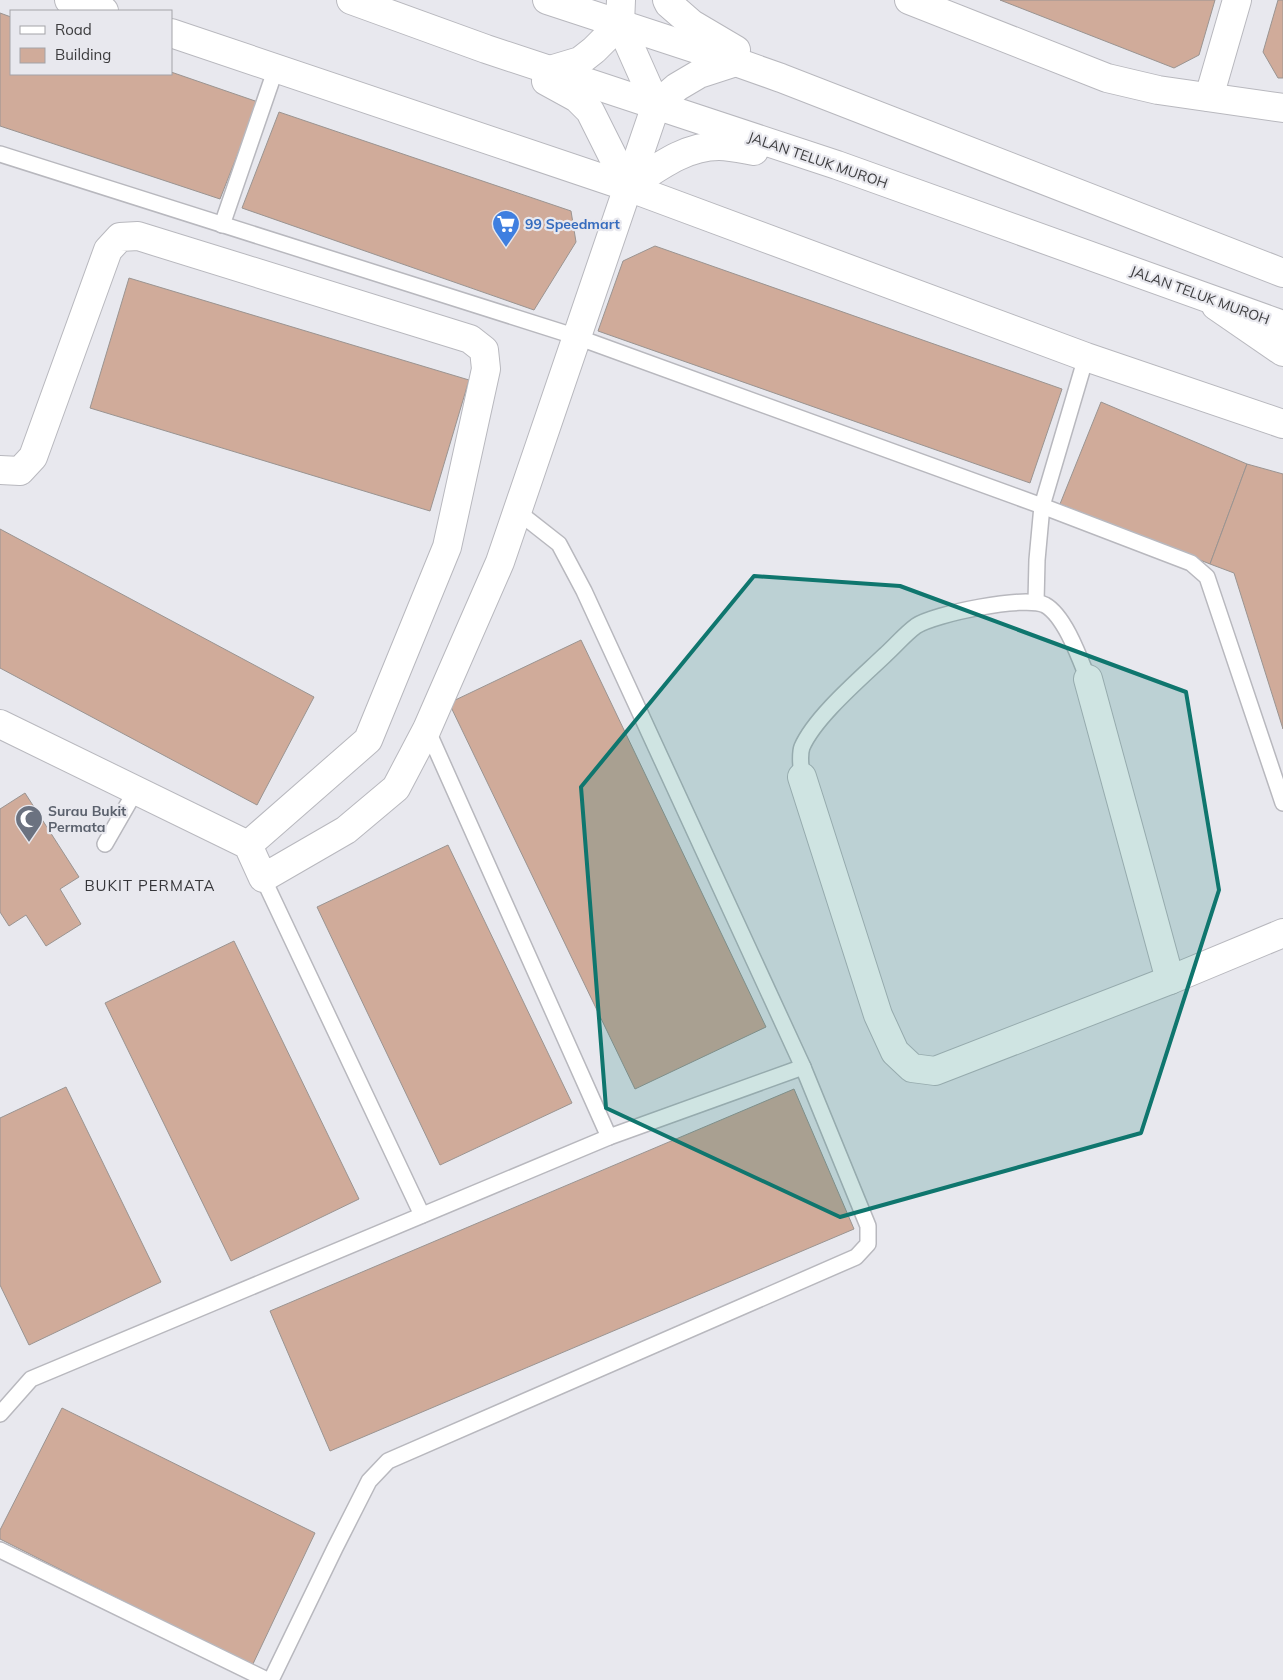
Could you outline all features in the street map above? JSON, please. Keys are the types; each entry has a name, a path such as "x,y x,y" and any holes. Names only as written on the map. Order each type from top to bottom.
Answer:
{"street":[{"path":"69,0 101,10"},
{"name":"JALAN TELUK MUROH","path":"351,0 486,49 836,165 1283,325"},
{"path":"547,0 620,12 736,62 1283,273"},
{"path":"667,0 669,4 692,24 781,78"},
{"path":"910,0 1107,78 1158,90 1283,108"},
{"path":"1209,97 1237,0"},
{"path":"550,70 580,62 594,50 620,12"},
{"path":"620,12 656,105"},
{"path":"172,33 628,187 1086,357 1283,424"},
{"path":"486,49 577,98 590,111 628,187"},
{"path":"0,724 248,846 263,878 346,830 396,788 427,729 500,562 656,105 677,87 699,74 736,62"},
{"path":"628,187 676,156 699,148 720,146 836,165"},
{"path":"0,470 20,471 33,457 108,250 120,237 138,236 470,339 484,350 486,369 447,547 368,740 248,846"},
{"path":"1202,296 1283,352"},
{"path":"1088,679 1170,980"},
{"path":"802,777 878,1015 895,1052 912,1068 935,1070 1170,980 1283,933"}],"lane":[{"path":"222,225 276,68"},
{"path":"0,154 577,337 1042,506 1192,563 1208,577 1283,803"},
{"path":"1036,602 1042,506 1086,357"},
{"path":"0,1550 269,1680 369,1481 388,1461 856,1257 868,1244 868,1226 803,1067 584,591 558,544 517,511"},
{"path":"802,777 801,749 812,729 854,684 917,625 947,615 996,604 1036,602 1046,606 1060,620 1071,638 1088,679"},
{"path":"427,729 609,1137"},
{"path":"105,844 136,790"},
{"path":"263,878 422,1215"},
{"path":"0,1414 31,1379 609,1137 803,1067"}],"highlighted area":[{"path":"754,576 900,586 1186,692 1219,890 1141,1133 840,1217 606,1108 581,787"}],"building":[{"path":"1000,0 1215,0 1199,55 1174,68"},
{"path":"1278,0 1283,0 1283,78 1278,78 1263,52"},
{"path":"0,13 10,17 10,75 172,75 172,72 258,102 220,199 0,126"},
{"path":"279,112 571,211 576,242 534,310 242,208"},
{"path":"655,246 1062,389 1030,483 598,331 623,261"},
{"path":"129,278 469,380 430,511 90,408"},
{"path":"1101,402 1247,464 1210,564 1060,504"},
{"path":"1247,464 1283,474 1283,729 1234,573 1210,564"},
{"path":"0,529 314,697 257,805 0,668"},
{"path":"581,640 766,1027 635,1089 449,703"},
{"name":"Surau Bukit Permata","path":"25,793 79,877 60,889 81,924 46,946 26,915 9,926 0,912 0,809"},
{"path":"448,845 572,1103 440,1165 317,907"},
{"path":"234,941 359,1199 231,1261 105,1003"},
{"path":"66,1087 161,1282 29,1345 0,1285 0,1118"},
{"path":"794,1089 854,1229 330,1451 270,1311"},
{"path":"62,1408 315,1533 252,1666 0,1539 0,1530"}],"place":[{"name":"99 Speedmart","path":"506,248"},
{"name":"Surau Bukit Permata","path":"29,843"}],"district":[{"name":"BUKIT PERMATA","path":"150,885"}]}
